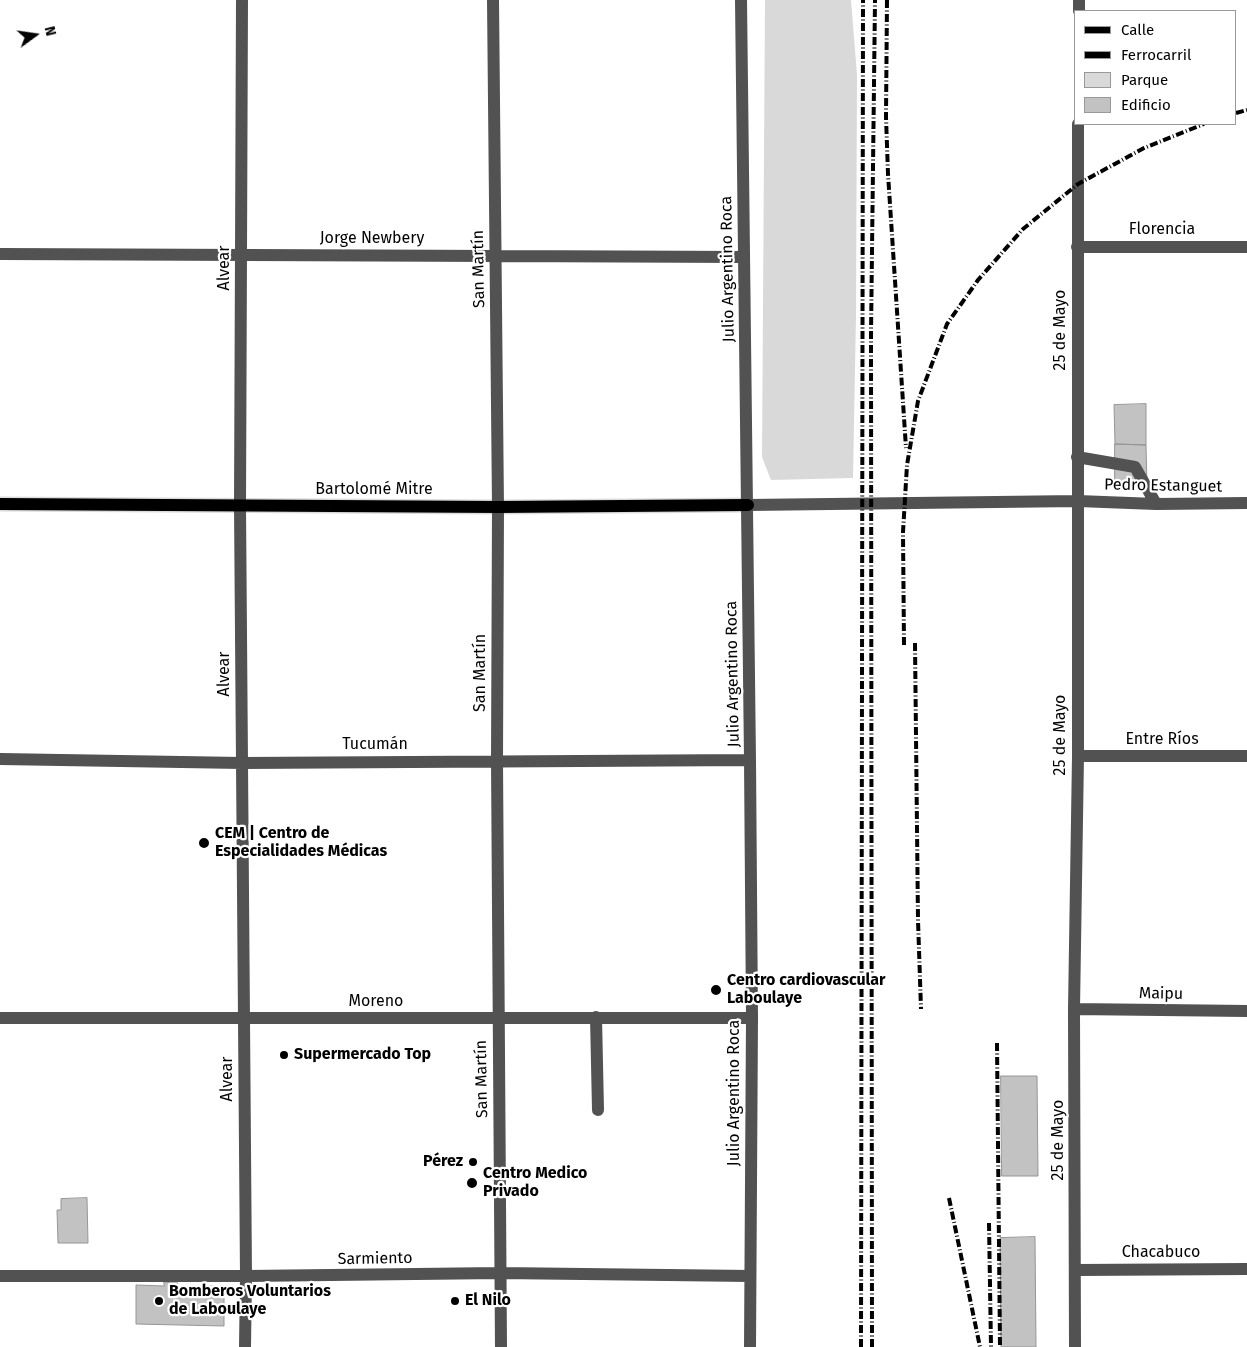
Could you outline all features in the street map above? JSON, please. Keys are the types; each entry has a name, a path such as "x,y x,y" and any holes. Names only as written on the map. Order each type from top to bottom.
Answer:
{"main road":[{"name":"Bartolomé Mitre","path":"0,504 498,507 748,505"}],"street":[{"name":"Alvear","path":"242,0 240,506 245,1347"},
{"name":"San Martín","path":"493,0 498,507 497,761 501,1347"},
{"name":"Julio Argentino Roca","path":"741,0 748,505 752,1018 750,1347"},
{"name":"25 de Mayo","path":"1075,1347 1074,1009 1078,756 1078,125"},
{"name":"Florencia","path":"1077,247 1247,246"},
{"name":"Jorge Newbery","path":"0,254 744,257"},
{"path":"1077,456 1135,467 1156,504"},
{"name":"Pedro Estanguet","path":"748,505 1078,501 1156,504 1247,503"},
{"name":"Entre Ríos","path":"1078,756 1247,756"},
{"name":"Tucumán","path":"0,759 242,763 750,760"},
{"name":"Maipu","path":"1074,1009 1247,1011"},
{"path":"596,1017 598,1110"},
{"name":"Moreno","path":"0,1018 752,1018"},
{"name":"Chacabuco","path":"1076,1270 1247,1269"},
{"name":"Sarmiento","path":"0,1276 500,1273 750,1276"}],"green space":[{"path":"765,0 851,0 857,75 853,478 771,480 762,457"}],"building":[{"path":"1146,404 1146,445 1115,444 1114,405"},
{"path":"1115,444 1146,445 1147,486 1115,486"},
{"path":"1001,1076 1037,1076 1038,1176 1002,1176"},
{"path":"87,1198 88,1243 58,1243 57,1210 61,1210 61,1199"},
{"path":"1035,1237 1036,1347 1001,1347 1000,1238"},
{"path":"164,1282 178,1283 177,1287 216,1286 224,1292 224,1326 136,1324 136,1285 164,1286"}],"railway":[{"path":"861,1347 863,0"},
{"path":"872,1347 871,335 875,0"},
{"path":"887,0 886,117 888,174 906,448"},
{"path":"1237,113 1247,110"},
{"path":"904,645 903,532 907,465 918,401 947,324 978,280 1023,229 1078,184 1144,148 1202,125"},
{"path":"915,643 918,920 921,1009"},
{"path":"997,1043 1000,1347"},
{"path":"949,1198 980,1347"},
{"path":"989,1223 991,1347"}],"place":[{"name":"CEM | Centro de Especialidades Médicas","path":"204,843"},
{"name":"Centro cardiovascular Laboulaye","path":"716,990"},
{"name":"Supermercado Top","path":"284,1055"},
{"name":"Pérez","path":"473,1162"},
{"name":"Centro Medico Privado","path":"472,1183"},
{"name":"Bomberos Voluntarios de Laboulaye","path":"159,1301"},
{"name":"El Nilo","path":"455,1301"}]}
